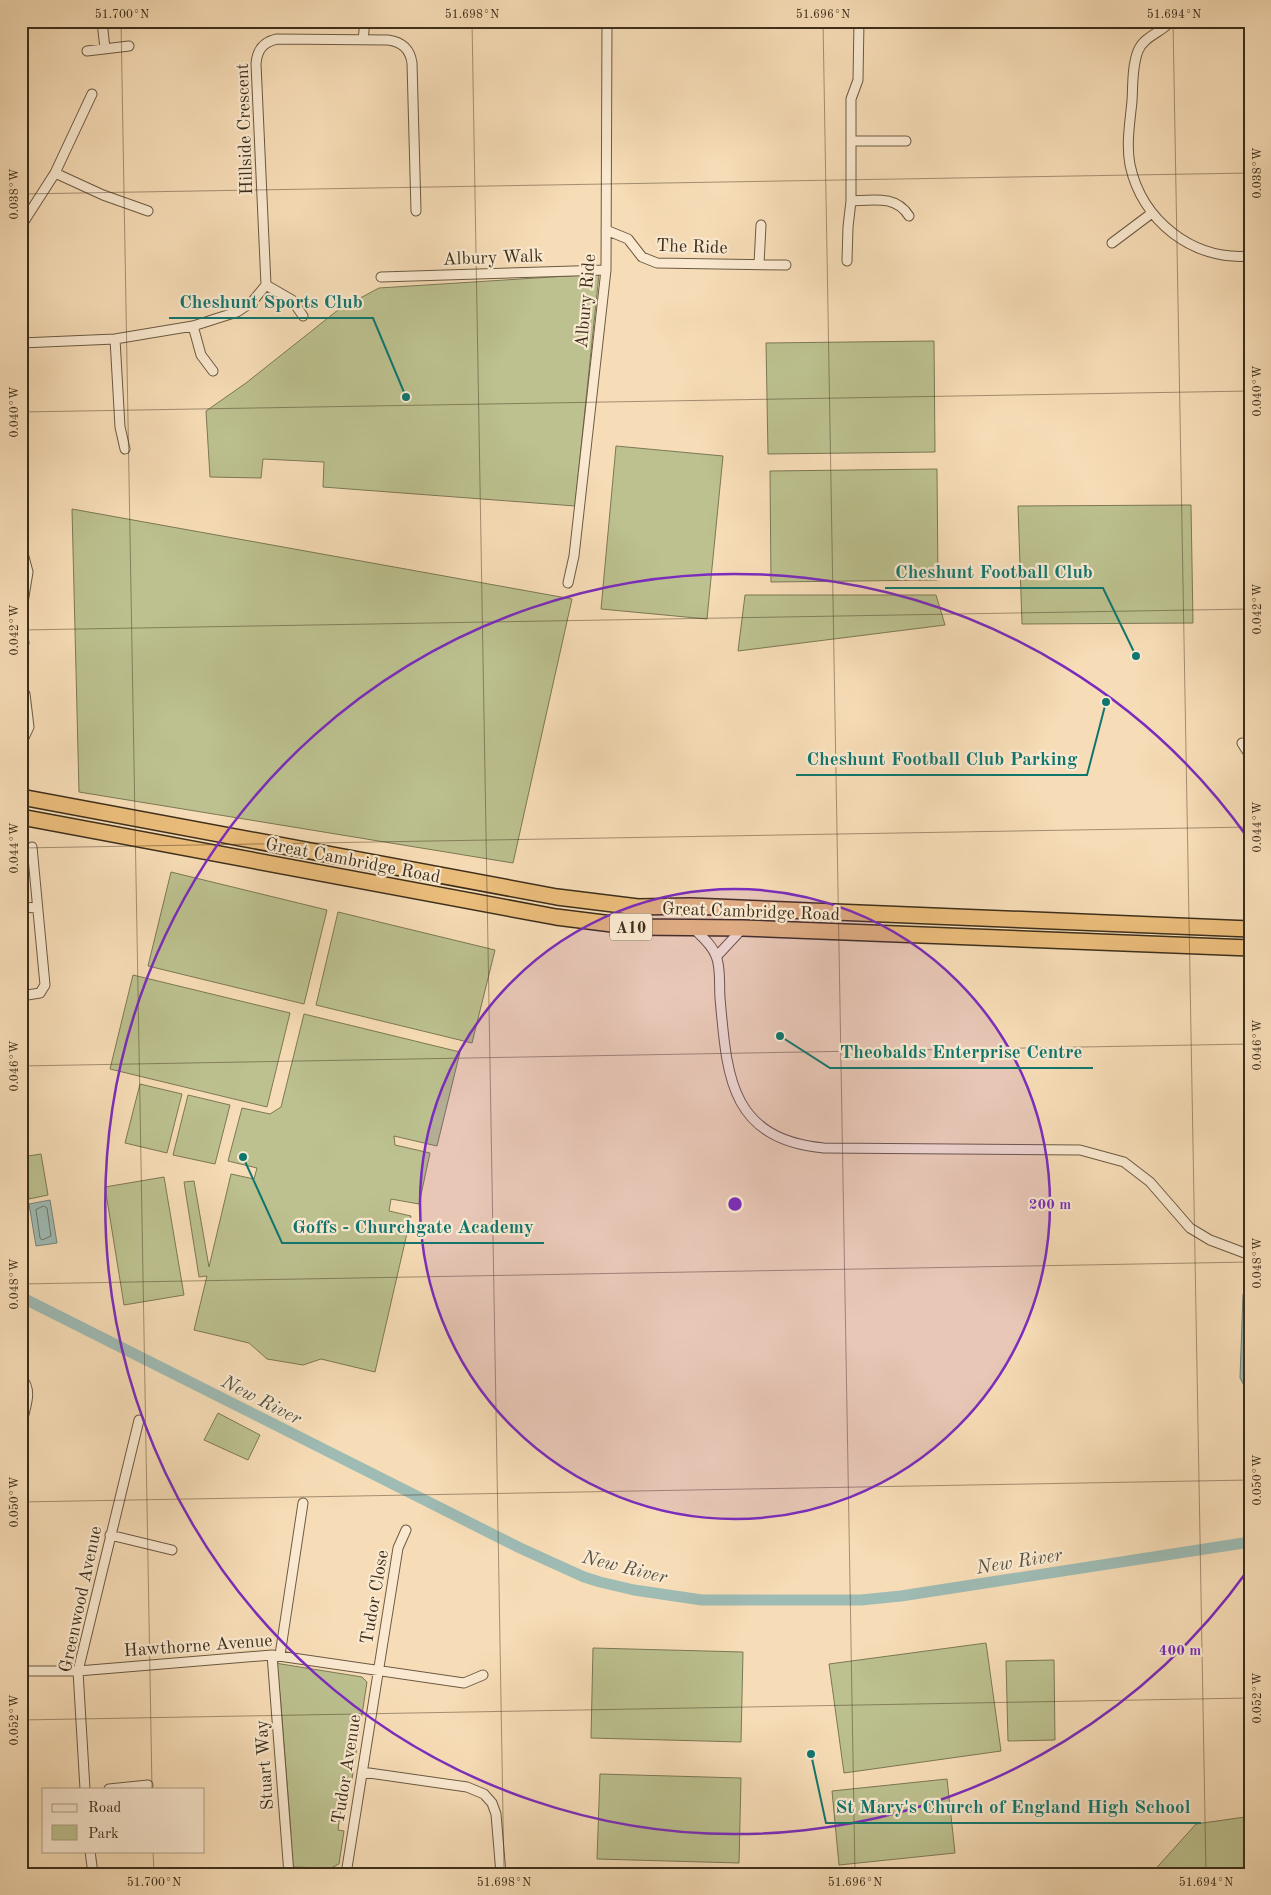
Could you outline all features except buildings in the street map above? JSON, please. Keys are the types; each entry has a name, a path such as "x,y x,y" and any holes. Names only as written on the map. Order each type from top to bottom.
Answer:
{"highway":[{"name":"Great Cambridge Road","path":"21,797 557,897 631,906 701,906 1250,929"},
{"name":"Great Cambridge Road","path":"21,817 556,917 636,927 691,926 1250,948"}],"street":[{"path":"102,21 105,49"},
{"path":"363,40 365,21"},
{"name":"Albury Ride","path":"568,582 574,556 606,270 607,21"},
{"path":"847,261 851,201 851,99 858,80 859,21"},
{"path":"1171,21 1162,30 1145,41 1138,52 1134,69 1128,141 1130,163 1137,187 1152,213 1173,234 1199,249 1229,256 1250,256"},
{"name":"Hillside Crescent","path":"266,285 257,54 266,43 277,39 363,40 398,43 406,48 411,57 416,211"},
{"path":"87,51 129,46"},
{"path":"21,226 55,173 92,94"},
{"path":"851,141 906,142"},
{"path":"55,173 148,211"},
{"path":"851,201 891,202 904,207 909,216"},
{"path":"1112,243 1152,213"},
{"path":"759,264 760,224"},
{"name":"The Ride","path":"606,230 628,240 642,257 657,263 786,265"},
{"name":"Albury Walk","path":"381,277 606,270"},
{"path":"21,343 115,339 193,326 238,312 252,302 266,285 292,300 303,316"},
{"path":"193,326 201,355 213,371"},
{"path":"115,339 120,427 125,449"},
{"path":"21,546 28,572 21,615"},
{"path":"21,626 24,644"},
{"path":"21,744 29,727 26,694"},
{"path":"1242,743 1247,751 1250,751"},
{"path":"21,996 40,993 44,990 45,985 32,847"},
{"path":"21,908 37,908"},
{"path":"691,926 706,941 717,956 726,1064 734,1089 747,1112 764,1129 783,1140 808,1147 1080,1150 1124,1162 1150,1182 1190,1228 1210,1240 1250,1255"},
{"path":"717,956 743,928"},
{"path":"21,1377 28,1391 22,1417 21,1432"},
{"name":"Greenwood Avenue","path":"85,1788 78,1671 139,1420"},
{"name":"Stuart Way","path":"289,1874 276,1655 304,1503"},
{"name":"Tudor Close","path":"377,1670 398,1548 406,1530"},
{"path":"110,1536 172,1550"},
{"name":"Hawthorne Avenue","path":"21,1672 78,1671 276,1655 464,1683 483,1675"},
{"name":"Tudor Avenue","path":"346,1874 377,1670"},
{"path":"362,1772 467,1787 484,1794 492,1803 496,1814 501,1874"},
{"path":"119,1788 148,1785"},
{"path":"90,1852 92,1874"}],"green space":[{"path":"599,274 575,506 323,487 324,462 263,459 261,478 210,477 206,411 246,383 338,310 379,288"},
{"path":"934,341 935,452 768,454 766,343"},
{"path":"616,446 723,456 707,619 601,609"},
{"path":"937,469 938,580 771,582 770,471"},
{"path":"1191,505 1193,623 1022,624 1018,506"},
{"path":"72,509 572,599 513,863 79,792"},
{"path":"745,595 936,595 945,625 738,651"},
{"path":"171,872 327,910 304,1004 148,966"},
{"path":"338,912 495,950 472,1043 316,1005"},
{"path":"133,975 290,1013 267,1107 110,1069"},
{"path":"304,1014 460,1052 437,1146 394,1136 395,1145 430,1153 419,1204 391,1199 389,1211 411,1216 375,1372 321,1359 303,1365 267,1359 249,1343 194,1330 207,1276 199,1277 184,1182 194,1181 209,1267 231,1174 254,1179 257,1168 228,1161 242,1108 270,1114 281,1107"},
{"path":"140,1084 182,1094 167,1153 125,1143"},
{"path":"188,1095 230,1105 215,1164 173,1155"},
{"path":"41,1154 48,1195 29,1199 22,1157"},
{"path":"164,1177 184,1295 124,1305 105,1187"},
{"path":"218,1413 260,1435 248,1460 204,1440"},
{"path":"986,1643 1001,1751 844,1773 829,1664"},
{"path":"593,1648 743,1652 741,1742 591,1738"},
{"path":"1054,1660 1055,1740 1008,1741 1006,1661"},
{"path":"275,1663 362,1677 367,1682 352,1779 345,1779 338,1830 344,1831 339,1864 331,1868 291,1867 288,1836 291,1834 280,1693 277,1691"},
{"path":"600,1774 741,1778 739,1863 597,1859"},
{"path":"947,1779 955,1853 839,1865 832,1791"},
{"path":"1245,1817 1250,1819 1250,1870 1247,1874 1151,1874 1196,1824"}],"water":[{"path":"50,1200 57,1243 36,1246 29,1204"},
{"path":"1250,1287 1250,1396 1240,1378 1243,1294"}],"waterway":[{"name":"New River","path":"21,1297 520,1548 584,1577 634,1590 702,1600 861,1600 901,1596 1250,1542"}],"place":[{"name":"Cheshunt Sports Club","path":"406,397"},
{"name":"Cheshunt Football Club","path":"1136,656"},
{"name":"Cheshunt Football Club Parking","path":"1106,702"},
{"name":"Theobalds Enterprise Centre","path":"780,1036"},
{"name":"Goffs - Churchgate Academy","path":"243,1157"},
{"name":"St Mary's Church of England High School","path":"811,1754"}]}
